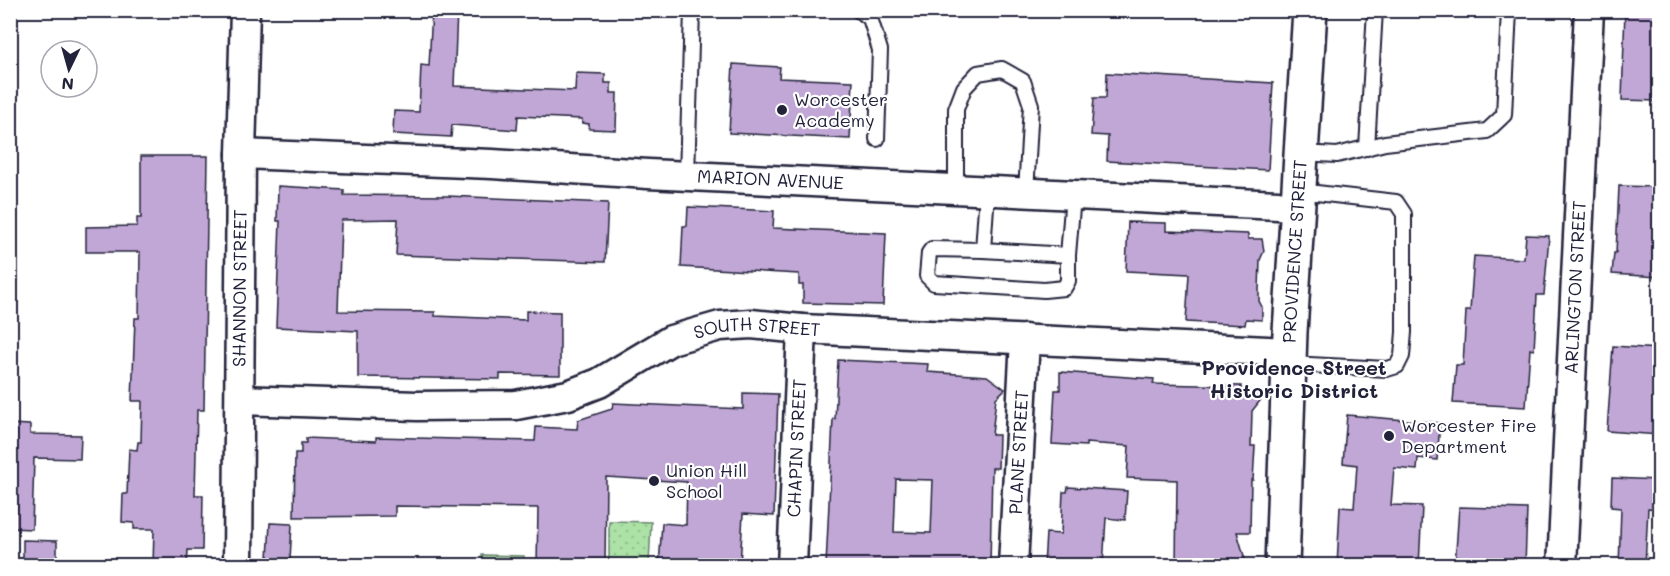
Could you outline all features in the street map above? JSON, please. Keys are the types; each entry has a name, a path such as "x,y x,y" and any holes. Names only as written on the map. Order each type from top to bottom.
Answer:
{"street":[{"name":"SHANNON STREET","path":"238,566 241,154 245,10"},
{"name":"PROVIDENCE STREET","path":"1282,566 1290,358 1310,10"},
{"name":"ARLINGTON STREET","path":"1562,566 1588,10"},
{"name":"MARION AVENUE","path":"241,154 492,164 987,192 1278,205 1299,200"},
{"name":"SOUTH STREET","path":"240,400 417,406 516,405 568,395 599,382 670,340 720,326 751,324 802,329 1025,339 1290,358"},
{"name":"CHAPIN STREET","path":"792,566 802,329"},
{"name":"PLANE STREET","path":"1013,566 1025,339"}],"lane":[{"path":"687,176 692,10"},
{"path":"858,10 870,18 880,50 877,139"},
{"path":"1367,148 1375,10"},
{"path":"1302,153 1337,155 1386,143 1487,131 1504,115 1509,10"},
{"path":"956,190 956,110 964,88 978,73 1002,69 1023,81 1031,105 1026,193"},
{"path":"983,250 987,192"},
{"path":"1068,255 932,249 929,253 927,276 934,283 1064,288 1068,281 1073,196"},
{"path":"1290,358 1387,369 1397,366 1402,356 1404,332 1404,214 1396,202 1299,200"}],"green space":[{"path":"609,521 651,522 649,565 609,565"},
{"path":"482,555 524,556 523,565 482,565"}],"building":[{"path":"432,10 457,10 454,86 575,91 576,73 605,74 605,83 611,83 611,93 617,93 616,130 589,129 589,124 582,123 582,119 518,116 517,130 452,125 451,137 393,134 394,111 419,112 421,65 429,66"},
{"path":"1625,10 1659,10 1659,101 1622,100"},
{"path":"733,64 780,67 779,78 853,81 850,139 729,133"},
{"path":"1107,73 1273,83 1268,170 1107,161 1108,136 1091,135 1094,98 1106,98"},
{"path":"141,156 208,156 204,410 197,410 195,495 203,495 202,550 188,550 187,566 153,566 154,529 134,529 134,523 122,522 123,494 127,494 129,449 137,450 138,442 141,442 142,401 132,401 135,318 139,318 140,252 86,252 86,227 137,226 137,218 141,218"},
{"path":"278,186 344,190 344,195 447,196 608,203 605,262 396,255 398,219 342,220 338,311 435,312 435,316 526,320 526,311 560,312 560,375 500,374 500,379 358,377 358,331 276,327 280,221 277,221"},
{"path":"1619,186 1659,187 1659,277 1612,274 1614,253 1616,253"},
{"path":"688,207 774,211 773,228 886,233 883,305 803,303 803,285 799,285 799,274 681,267 683,226 687,226"},
{"path":"1128,222 1166,223 1166,231 1248,234 1248,239 1262,239 1264,251 1260,260 1259,301 1262,307 1262,320 1246,319 1245,325 1186,322 1189,274 1126,271"},
{"path":"1526,235 1549,236 1544,295 1537,295 1534,350 1530,349 1526,407 1453,403 1456,365 1463,365 1466,311 1470,311 1474,256 1524,259"},
{"path":"1613,346 1659,349 1659,435 1607,431"},
{"path":"838,360 928,364 927,372 987,376 1005,389 996,398 992,435 999,435 998,468 992,468 990,566 826,566 833,419 835,419","holes":["896,479 933,480 931,533 894,532"]},
{"path":"1060,372 1154,379 1153,384 1241,386 1241,393 1266,393 1252,411 1251,446 1255,446 1253,480 1251,480 1250,532 1237,532 1247,566 1176,566 1177,480 1127,478 1129,446 1086,443 1086,446 1052,444 1055,390 1060,390"},
{"name":"Union Hill School","path":"743,393 778,394 774,516 743,514 740,566 659,566 662,523 686,525 687,482 606,477 605,566 537,566 538,508 395,506 395,516 294,517 295,453 301,453 301,443 306,443 306,438 376,441 376,437 535,441 536,427 577,429 578,420 612,409 613,403 743,409"},
{"path":"1347,415 1440,423 1437,460 1418,458 1417,470 1394,468 1391,505 1422,506 1419,566 1337,566 1340,507 1354,508 1357,465 1343,463"},
{"path":"10,424 30,425 30,434 81,435 80,459 34,458 32,529 10,528"},
{"path":"1612,478 1659,480 1659,509 1648,508 1645,566 1619,566 1621,508 1611,507"},
{"path":"1068,487 1127,491 1125,520 1106,518 1103,566 1044,566 1046,533 1061,534 1063,492 1067,492"},
{"path":"1459,507 1527,509 1525,566 1455,566"},
{"path":"270,523 292,524 290,560 268,559"},
{"path":"23,540 57,541 57,566 23,566"}],"place":[{"name":"Worcester Academy","path":"782,110"},
{"name":"Worcester Fire Department","path":"1389,436"},
{"name":"Union Hill School","path":"654,481"}],"district":[{"name":"Providence Street Historic District","path":"1294,380"}]}
